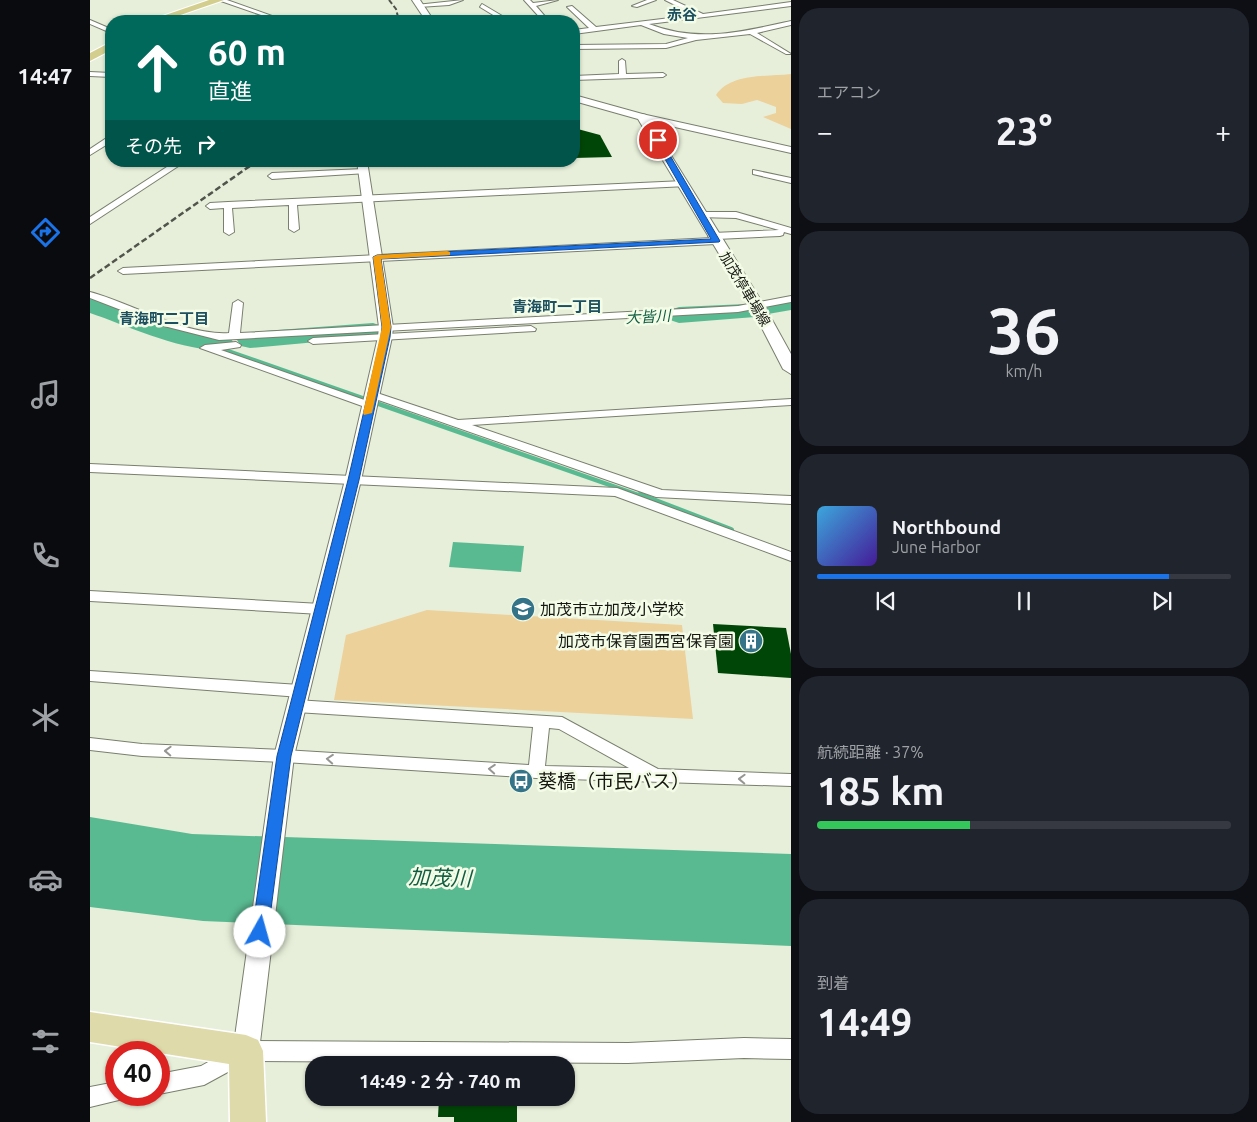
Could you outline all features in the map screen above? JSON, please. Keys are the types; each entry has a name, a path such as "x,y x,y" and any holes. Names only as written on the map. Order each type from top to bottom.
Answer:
{"highway":[{"path":"172,15 220,0"},
{"path":"90,58 105,49"}],"main road":[{"path":"418,3 426,15"},
{"path":"580,100 642,117"},
{"name":"加茂停車場線","path":"642,117 684,184 700,215 789,362"},
{"path":"90,1027 246,1051 248,1122"}],"street":[{"path":"220,0 265,15"},
{"path":"418,3 449,3 460,0"},
{"path":"529,2 555,0"},
{"path":"635,6 653,0"},
{"path":"668,0 723,22"},
{"path":"758,0 764,6"},
{"path":"529,2 541,15"},
{"path":"742,4 749,8"},
{"path":"580,31 791,4"},
{"path":"778,5 791,8"},
{"path":"482,6 497,15"},
{"path":"570,7 579,15"},
{"path":"580,16 595,30"},
{"path":"90,22 105,28"},
{"path":"580,47 666,46 696,38 751,32 790,23"},
{"path":"642,24 666,33 696,38"},
{"path":"751,32 788,54"},
{"path":"622,61 623,76"},
{"path":"90,74 105,75"},
{"path":"580,78 663,75"},
{"path":"642,117 791,150"},
{"path":"90,153 105,143"},
{"path":"90,221 173,167"},
{"path":"272,176 354,167"},
{"path":"246,1051 283,761 353,480 386,332 363,167"},
{"path":"756,172 791,181"},
{"path":"210,206 684,184"},
{"path":"293,202 294,229"},
{"path":"228,205 228,232"},
{"path":"700,215 736,215 791,232"},
{"path":"123,271 715,238 791,232"},
{"path":"90,295 164,323 232,341"},
{"path":"205,348 232,341 760,312 766,302 791,299"},
{"path":"232,341 238,303"},
{"path":"205,348 370,399 456,423 656,493"},
{"path":"456,423 791,402"},
{"path":"90,468 791,500"},
{"path":"618,492 791,557"},
{"path":"90,596 321,609"},
{"path":"90,676 298,699 562,724 656,777"},
{"path":"536,772 542,722"},
{"path":"90,744 283,761 656,777 791,780"},
{"path":"170,1082 204,1075 246,1051 628,1053 744,1048 791,1049"},
{"path":"90,1096 105,1094"}],"shaded area":[{"path":"791,74 791,129 763,117 776,113 776,107 757,100 742,104 723,103 716,95 723,88 740,79"},
{"path":"427,610 682,625 693,719 334,700 346,635"}],"water":[{"path":"453,542 524,546 521,572 449,567"},
{"name":"加茂川","path":"90,817 192,834 791,854 791,946 203,921 90,907"}],"building":[{"path":"580,130 600,135 612,157 580,158"},
{"name":"加茂市保育園西宮保育園","path":"713,624 786,628 791,654 791,678 718,673"},
{"path":"439,1106 517,1106 517,1122 454,1122 454,1117 438,1117"}],"waterway":[{"name":"大皆川","path":"768,307 791,303"},
{"name":"大皆川","path":"90,305 202,342 220,342"},
{"name":"大皆川","path":"679,315 746,312"},
{"name":"大皆川","path":"250,340 373,331"},
{"path":"202,342 644,497"},
{"path":"640,495 731,530"}],"railway":[{"path":"389,0 396,9 398,15"},
{"path":"90,278 248,167"}],"slow traffic":[{"path":"367,413 386,337 377,257 447,253"}],"place":[{"name":"加茂市立加茂小学校","path":"523,609"},
{"name":"加茂市保育園西宮保育園","path":"751,641"},
{"name":"葵橋（市民バス）","path":"521,781"}],"district":[{"name":"赤谷","path":"682,15"},
{"name":"青海町一丁目","path":"557,307"},
{"name":"青海町二丁目","path":"164,319"}],"route":[{"path":"260,932 284,756 353,480 371,394 386,337 377,257 716,241 658,140"}]}
